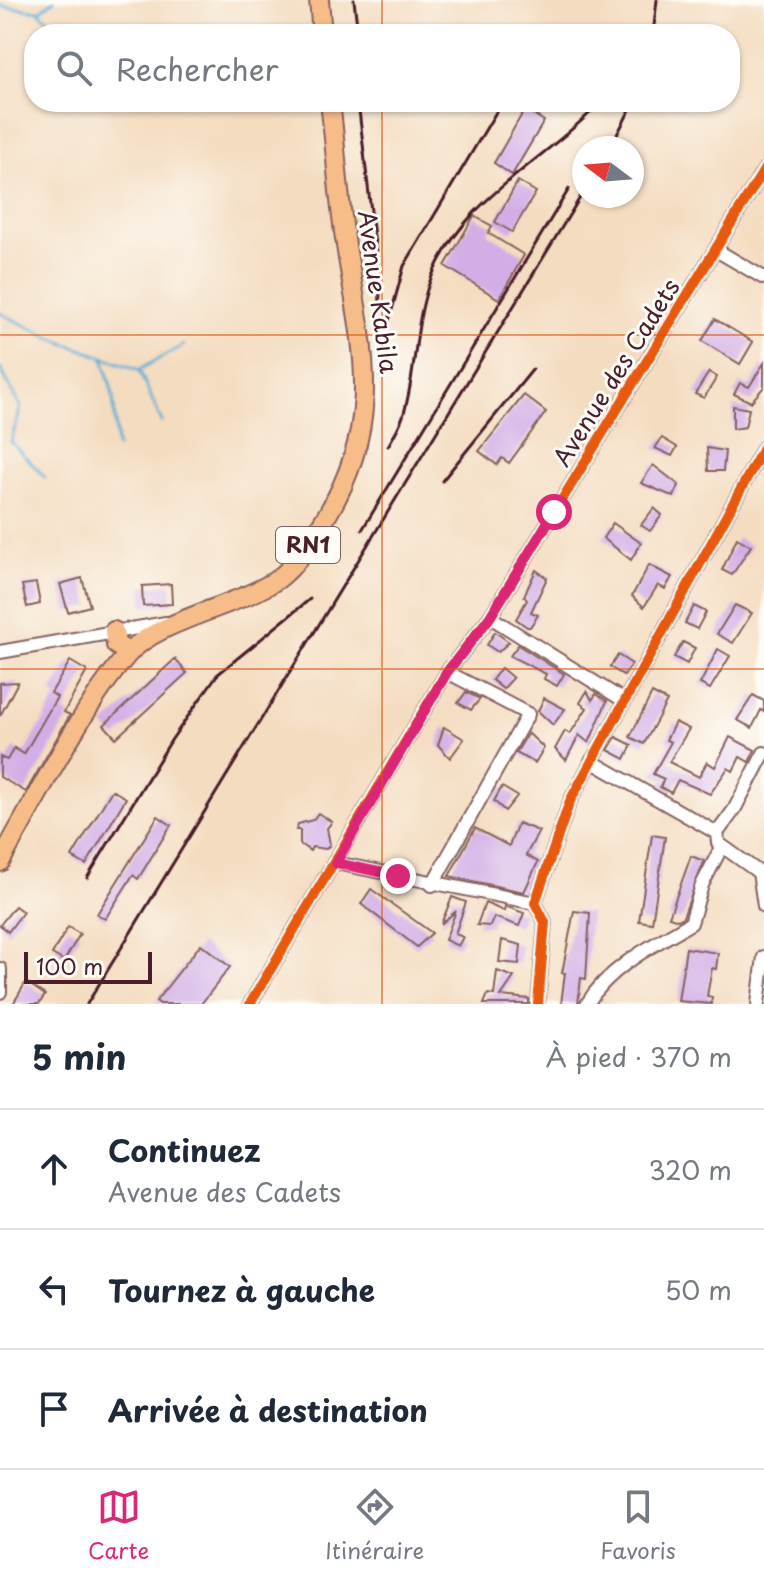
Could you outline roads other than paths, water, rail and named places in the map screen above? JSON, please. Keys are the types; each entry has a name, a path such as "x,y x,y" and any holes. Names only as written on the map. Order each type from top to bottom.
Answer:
{"highway":[{"path":"319,0 321,24"},
{"name":"Avenue Kabila","path":"0,862 64,749 129,652 180,621 220,609 280,578 322,525 357,452 363,429 366,378 342,218 331,112"},
{"path":"114,631 116,645 129,652"}],"street":[{"name":"Avenue des Cadets","path":"250,1004 447,672 490,617 764,170"},
{"path":"716,250 764,278"},
{"path":"538,1004 545,922 535,903 554,839 623,700 764,447"},
{"path":"490,617 623,700"},
{"path":"0,652 180,621"},
{"path":"432,885 528,714 447,672"},
{"path":"717,833 764,753"},
{"path":"591,761 717,833 722,846 762,874 764,906"},
{"path":"587,1004 607,978 638,954 691,923 702,885 722,846"},
{"path":"336,863 432,885 535,903"},
{"path":"758,1004 764,957"},
{"path":"0,969 0,992"}],"waterway":[{"path":"0,6 40,11 54,0"},
{"path":"40,12 53,24"},
{"path":"0,313 53,339 139,370 162,422"},
{"path":"139,370 184,345"},
{"path":"104,360 113,395 117,447"},
{"path":"0,368 21,407 11,442 45,477"}],"railway":[{"path":"354,0 357,24"},
{"path":"654,24 657,0"},
{"path":"359,112 380,287 379,331"},
{"path":"383,365 387,328 404,266 496,112"},
{"path":"388,446 404,413 425,297 444,252 483,204 591,112"},
{"path":"616,136 629,112"},
{"path":"362,530 569,189"},
{"path":"87,1004 574,208"},
{"path":"442,481 533,369"},
{"path":"87,878 172,739 217,675 310,599"}]}
